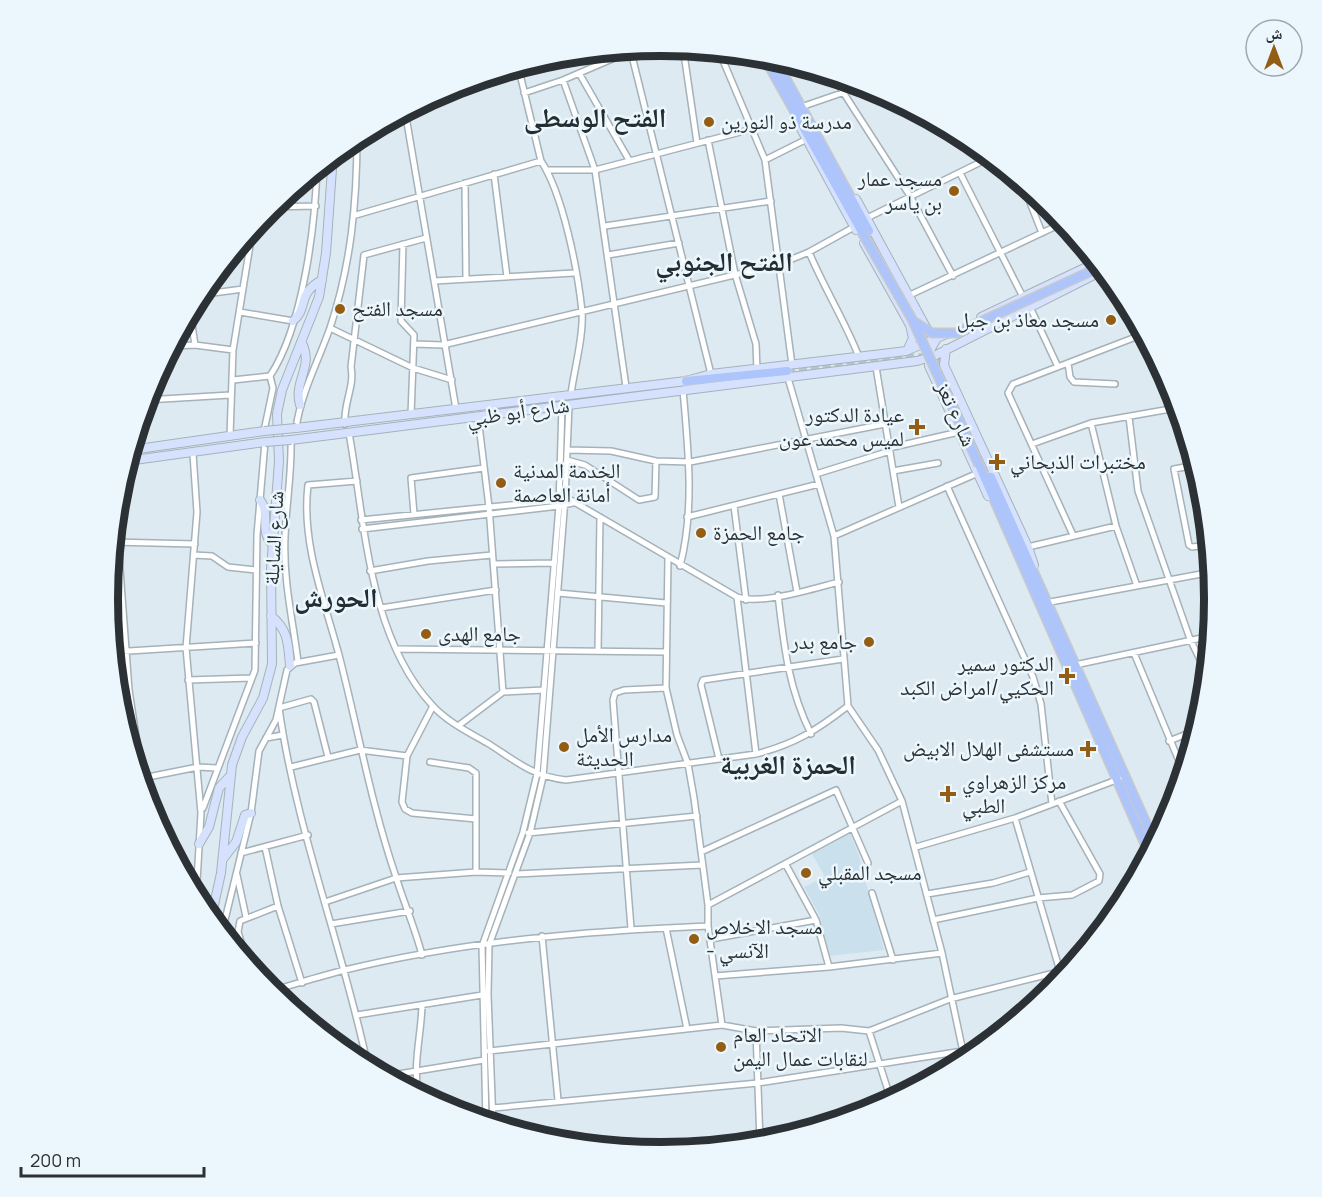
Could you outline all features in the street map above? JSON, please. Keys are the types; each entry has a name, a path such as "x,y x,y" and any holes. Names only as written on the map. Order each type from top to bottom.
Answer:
{"main road":[{"name":"شارع تعز","path":"771,67 828,156 909,318 1075,665 1145,844"},
{"name":"شارع تعز","path":"779,69 797,108 866,232"},
{"path":"797,108 805,140 909,318 913,338 906,351"},
{"path":"828,156 867,218 933,340 928,359 931,370 959,432 980,467"},
{"name":"شارع السايلة","path":"214,905 223,859 229,777 236,751 259,706 268,681 273,654 272,544 279,461 278,403 302,343 322,280 332,167"},
{"path":"909,318 932,333 956,333 1093,270"},
{"path":"1023,297 1093,270"},
{"name":"شارع أبو ظبي","path":"136,460 565,405 684,386 711,374 757,370 789,371 880,366 913,362 928,359 1030,307 1094,271"},
{"path":"293,321 299,314 306,292 322,280"},
{"name":"شارع أبو ظبي","path":"789,371 860,357 906,351 1023,297"},
{"path":"909,318 910,320 915,319 917,310"},
{"path":"980,318 977,325 986,328"},
{"path":"924,324 936,331 951,332"},
{"path":"931,370 913,362 926,352 933,340"},
{"path":"300,405 300,382 308,359 302,343"},
{"path":"946,349 943,361 1028,547 1033,577"},
{"path":"880,366 887,359 882,354"},
{"path":"684,386 789,371"},
{"name":"شارع أبو ظبي","path":"140,449 627,387 684,386"},
{"path":"945,402 948,394 955,393 958,397"},
{"path":"345,424 349,433"},
{"path":"260,500 265,509 266,536 272,544"},
{"name":"شارع تعز","path":"1045,603 1121,778 1150,834"},
{"path":"271,616 282,626 286,634 294,664"},
{"path":"199,844 209,827 219,788 229,777"},
{"path":"223,859 236,842 245,815 251,813"}],"street":[{"path":"632,57 711,374"},
{"path":"684,57 697,143"},
{"path":"524,93 563,80 610,58"},
{"path":"722,59 765,160 780,264 789,371 834,536 848,706 878,750 902,801 916,847 942,953 963,1050"},
{"path":"579,73 629,160"},
{"path":"520,74 541,161 547,170 566,224 582,313 571,394"},
{"path":"563,80 596,170 627,387"},
{"path":"837,85 910,195 953,276"},
{"path":"797,108 851,90"},
{"path":"406,119 443,345 452,380 456,409"},
{"path":"547,170 596,170 657,152 752,129"},
{"path":"708,140 735,274 756,344 757,370"},
{"path":"765,160 805,140"},
{"path":"296,428 300,405 330,328 356,215 357,149"},
{"path":"356,215 541,161"},
{"path":"867,218 983,161"},
{"path":"960,173 1023,297"},
{"path":"494,174 507,277"},
{"path":"264,432 273,388 270,376 279,363 293,321 310,247 316,206 317,179"},
{"path":"465,183 466,279"},
{"path":"1029,199 1042,233"},
{"path":"605,226 771,201"},
{"path":"286,207 316,206"},
{"path":"910,295 1056,226"},
{"path":"414,344 443,345 615,306 780,264 809,252 854,227"},
{"path":"345,424 347,400 354,378 351,367 364,255 426,238"},
{"path":"230,436 233,350 250,243"},
{"path":"608,255 679,243"},
{"path":"403,244 401,321 404,327 412,331 414,344 411,415"},
{"path":"809,252 825,291 848,328 860,357"},
{"path":"434,281 574,273"},
{"path":"213,293 243,289"},
{"path":"1030,307 1058,367"},
{"path":"240,312 293,321"},
{"path":"192,325 195,345"},
{"path":"330,328 413,368 452,380"},
{"path":"1073,535 1008,393 1009,388 1136,337"},
{"path":"181,346 195,345 233,350"},
{"path":"1068,363 1070,377 1074,382 1115,384"},
{"path":"880,366 885,424 899,507"},
{"path":"233,380 270,376"},
{"path":"680,566 687,517 690,462 684,386"},
{"path":"156,399 230,395"},
{"path":"493,1115 489,1051 489,945 530,833 540,776 554,563 567,460 565,405"},
{"path":"484,1112 482,946 523,832 540,776 544,690 558,593 565,405"},
{"path":"1032,444 1090,423 1170,409"},
{"path":"478,417 489,510 503,692"},
{"path":"1129,417 1136,483 1190,639 1200,660"},
{"path":"1090,423 1116,526 1137,586"},
{"path":"567,450 611,451 656,461 690,462 885,424"},
{"path":"816,474 890,449 959,432"},
{"path":"349,433 370,571 381,608 411,677 433,706 458,726 540,776 566,780 756,754 782,748 811,734 848,706"},
{"path":"224,921 251,813 258,755 275,724 294,664 285,553 291,440"},
{"path":"201,813 256,662 256,570 265,442"},
{"path":"193,454 197,512 186,648 201,813 197,880"},
{"path":"567,460 585,465 639,500 655,497 656,461"},
{"path":"893,471 938,463"},
{"path":"834,536 947,486 980,467"},
{"path":"1187,467 1174,469 1174,481 1189,545 1201,546"},
{"path":"414,514 411,478 484,468"},
{"path":"357,481 308,485 306,499 312,559 339,655 360,750 396,878 410,910 422,955"},
{"path":"687,517 819,484"},
{"path":"947,486 1033,677 1041,704 1052,804"},
{"path":"779,494 797,592"},
{"path":"362,529 489,510 576,502 680,566 746,600 797,592 839,582"},
{"path":"734,506 746,600"},
{"path":"361,520 414,514 489,510"},
{"path":"598,651 600,516"},
{"path":"1028,547 1116,526"},
{"path":"121,542 195,544"},
{"path":"194,555 212,556 228,567 256,570"},
{"path":"370,571 428,561 492,555"},
{"path":"668,558 666,688 677,735 688,764 697,816 708,906 708,926 722,1025"},
{"path":"493,564 554,563"},
{"path":"1045,603 1203,573"},
{"path":"119,574 129,690 136,737"},
{"path":"381,608 496,590"},
{"path":"558,593 600,599 666,603"},
{"path":"778,595 787,668 796,704 811,734"},
{"path":"737,597 756,754"},
{"path":"1075,665 1203,637"},
{"path":"121,651 256,643"},
{"path":"398,649 666,652"},
{"path":"1134,653 1178,761"},
{"path":"294,664 339,655"},
{"path":"719,759 701,685 708,677 843,659"},
{"path":"188,681 251,678"},
{"path":"631,928 617,774 613,700 615,693 624,690 666,688"},
{"path":"458,726 503,692 544,690"},
{"path":"279,708 311,699 314,702 328,758"},
{"path":"433,706 407,756 402,802 405,809 412,813 476,819"},
{"path":"279,708 283,735 308,835 366,1055"},
{"path":"1169,741 1186,734"},
{"path":"266,738 283,735"},
{"path":"291,767 360,750 407,756"},
{"path":"430,762 474,770 476,773 476,872"},
{"path":"148,777 198,767 217,768"},
{"path":"916,847 1015,818 1121,778"},
{"path":"701,852 836,790 868,863"},
{"path":"708,906 902,801"},
{"path":"933,920 1038,898 1072,895 1101,878 1059,801"},
{"path":"523,832 623,826 697,816"},
{"path":"1015,818 1059,968"},
{"path":"241,854 308,835"},
{"path":"265,847 278,906 302,983"},
{"path":"516,874 702,865"},
{"path":"786,865 816,920 829,967"},
{"path":"236,870 246,917"},
{"path":"325,902 396,878 476,872 509,873"},
{"path":"927,894 993,883 1030,872"},
{"path":"872,893 893,960"},
{"path":"239,940 238,926 246,917 278,906"},
{"path":"332,924 410,910"},
{"path":"711,939 816,920"},
{"path":"283,988 345,970 542,936 631,928 708,926"},
{"path":"666,928 687,1029"},
{"path":"542,936 558,1100"},
{"path":"715,976 829,967 942,953"},
{"path":"489,1051 722,1025 756,1031 841,1028 869,1031 950,999 1049,978"},
{"path":"357,1015 482,995"},
{"path":"417,1084 415,1072 422,1029 422,1006"},
{"path":"756,1031 760,1132"},
{"path":"869,1031 888,1092"},
{"path":"493,1108 558,1100 758,1083 880,1065 951,1057"},
{"path":"399,1074 484,1060"}],"shaded area":[{"path":"849,831 858,853 884,950 828,956 820,916 804,887 825,877 811,852"}],"tunnel":[{"path":"869,231 940,366 984,463"},
{"path":"787,371 918,357 927,358"}],"place":[{"name":"مدرسة ذو النورين","path":"709,122"},
{"name":"مسجد عمار بن ياسر","path":"954,191"},
{"name":"مسجد الفتح","path":"340,309"},
{"name":"مسجد معاذ بن جبل","path":"1111,320"},
{"name":"عيادة الدكتور لميس محمد عون","path":"917,427"},
{"name":"مختبرات الذبحاني","path":"997,462"},
{"name":"الخدمة المدنية أمانة العاصمة","path":"501,483"},
{"name":"جامع الحمزة","path":"701,533"},
{"name":"جامع الهدى","path":"426,634"},
{"name":"جامع بدر","path":"869,642"},
{"name":"الدكتور سمير الحكيي/امراض الكبد","path":"1067,676"},
{"name":"مدارس الأمل الحديثة","path":"564,747"},
{"name":"مستشفى الهلال الابيض","path":"1088,749"},
{"name":"مركز الزهراوي الطبي","path":"948,794"},
{"name":"مسجد المقبلي","path":"806,873"},
{"name":"مسجد الاخلاص - الآنسي","path":"694,939"},
{"name":"الاتحاد العام لنقابات عمال اليمن","path":"721,1047"}],"district":[{"name":"الفتح الوسطى","path":"595,118"},
{"name":"الفتح الجنوبي","path":"724,262"},
{"name":"الحورش","path":"336,598"},
{"name":"الحمزة الغربية","path":"788,765"}]}
